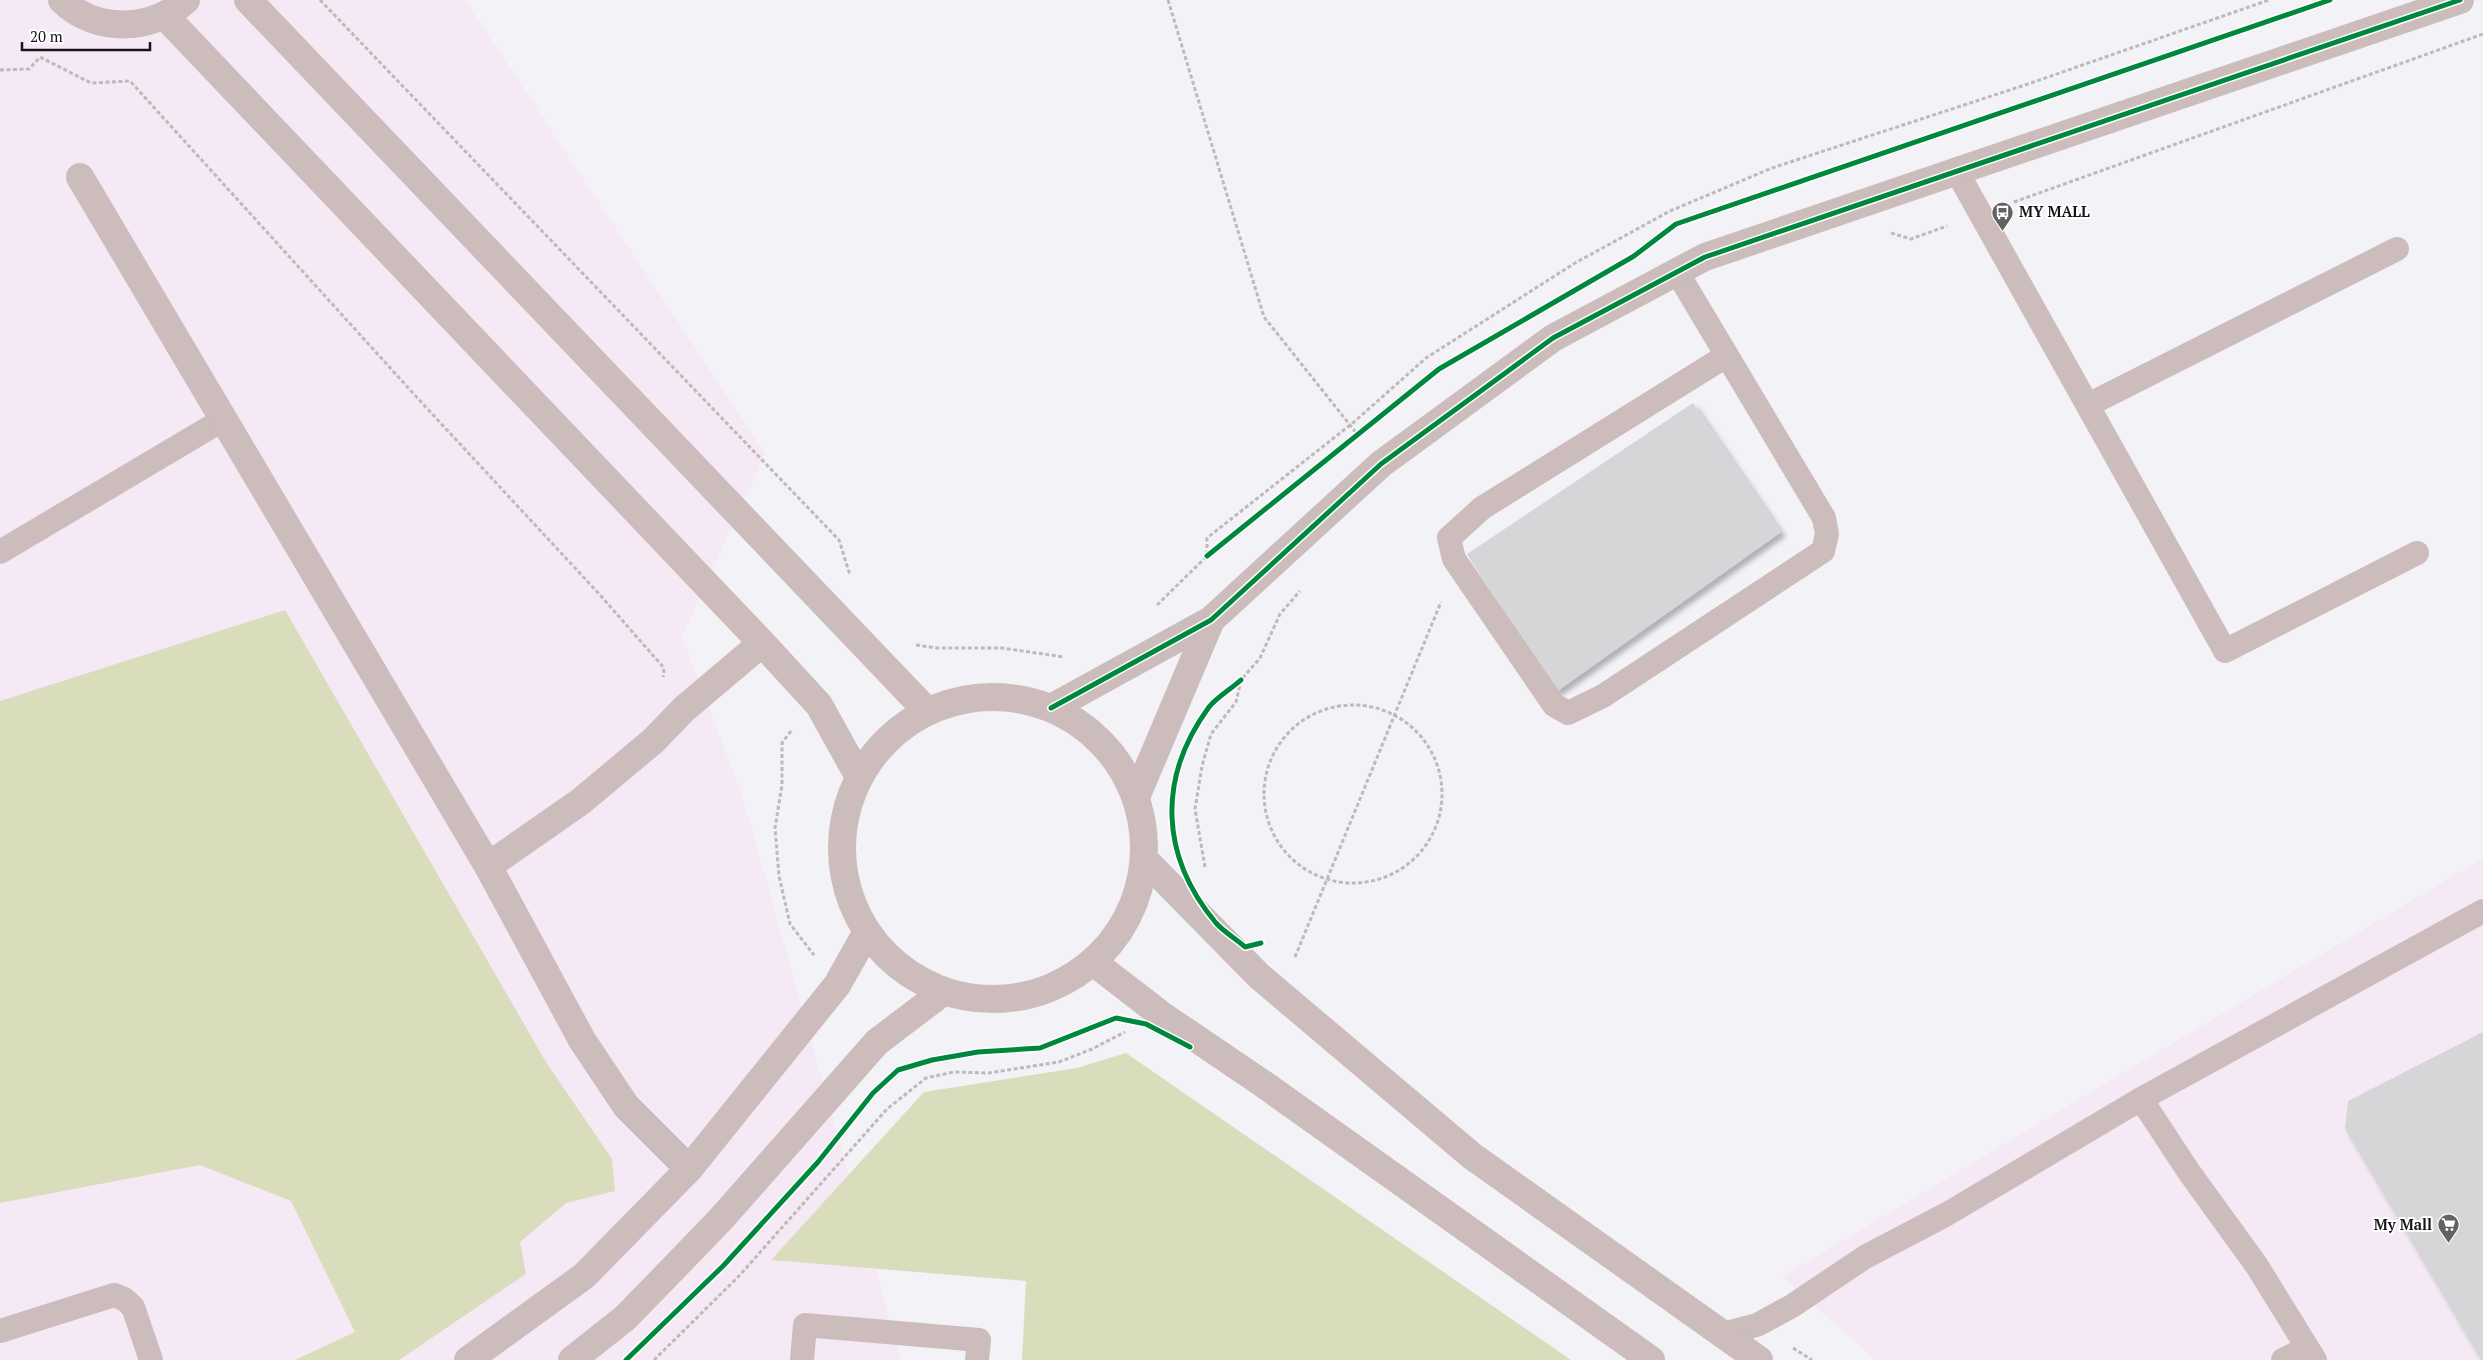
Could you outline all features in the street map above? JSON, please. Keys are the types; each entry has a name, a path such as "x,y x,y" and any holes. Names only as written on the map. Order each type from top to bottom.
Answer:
{"street":[{"path":"62,0 90,19 116,25 142,23 175,8 819,705 859,777"},
{"path":"248,0 927,711"},
{"path":"1051,708 1211,620 1381,464 1553,338 1706,257 1956,170 2460,0"},
{"path":"80,177 488,866 582,1040 626,1106 689,1169"},
{"path":"1136,797 1211,620"},
{"path":"488,866 580,802 653,741 684,709 762,643"},
{"path":"989,696 1021,700 1051,708 1079,724 1103,744 1122,769 1136,797 1142,827 1144,859 1139,889 1128,918 1111,944 1093,962 1063,983 1034,995 1004,1000 973,999 943,992 914,978 888,958 867,932 852,904 843,872 842,847 847,807 859,777 877,750 900,728 927,711 958,700 989,696"},
{"path":"1144,859 1259,976 1472,1156 1759,1360"},
{"path":"468,1360 584,1276 689,1169 837,985 867,932"},
{"path":"1093,962 1163,1016 1262,1083 1651,1360"},
{"path":"572,1360 625,1318 670,1272 721,1218 877,1042 943,992"}],"lane":[{"path":"1956,170 2225,651 2417,553"},
{"path":"2088,405 2397,249"},
{"path":"1677,272 1824,518 1827,534 1823,552 1603,696 1568,713 1554,705 1459,568 1454,559 1449,538 1482,508 1726,356"},
{"path":"0,552 224,419"},
{"path":"1722,1334 1757,1325 1792,1306 1865,1256 1947,1214 2141,1099 2483,911"},
{"path":"2141,1099 2257,1266 2311,1354 2283,1360"},
{"path":"0,1331 114,1295 132,1306 151,1360"},
{"path":"802,1360 805,1325 979,1340 977,1360"}],"path":[{"path":"320,0 839,540 851,578"},
{"path":"1168,0 1264,317 1358,435"},
{"path":"1980,213 2054,189 2483,34"},
{"path":"0,70 30,69 40,57 91,83 130,81 422,403 601,596 664,668 663,686"},
{"path":"1350,441 1365,429"},
{"path":"1152,610 1215,550"},
{"path":"1294,958 1442,600"},
{"path":"911,645 937,648 1002,648 1066,657"},
{"path":"1235,685 1260,658"},
{"path":"1207,872 1201,854 1195,810 1202,766 1211,734 1236,702 1241,680"},
{"path":"1357,704 1386,710 1411,726 1430,750 1440,778 1441,808 1431,837 1413,860 1388,877 1358,884 1328,879 1302,868 1281,848 1268,822 1263,794 1268,766 1281,740 1302,720 1328,707 1357,704"},
{"path":"819,705 795,726 782,743 782,785 776,828 779,876 790,924 837,985"},
{"path":"654,1360 739,1276 887,1109 926,1078 954,1072 988,1073 1059,1062 1092,1049 1124,1032 1131,1032"}],"shaded area":[{"path":"0,0 465,0 765,454 682,637 743,798 901,1360 0,1360"},
{"path":"2483,858 2483,1360 1876,1360 1782,1277"}],"green space":[{"path":"285,610 546,1062 612,1159 615,1191 566,1203 520,1242 526,1274 399,1360 295,1360 355,1332 291,1201 200,1165 0,1203 0,701"},
{"path":"1126,1053 1571,1360 1022,1360 1026,1281 771,1260 924,1092 1077,1068"}],"building":[{"path":"1693,403 1781,532 1556,692 1467,554"},
{"name":"My Mall","path":"2483,1032 2483,1360 2481,1360 2345,1129 2348,1101"}],"cycle path":[{"path":"1207,556 1439,369 1634,256 1676,224 2330,0"},
{"path":"1051,708 1211,620 1381,464 1553,338 1705,257 2460,0"},
{"path":"1241,680 1212,703 1192,734 1180,761 1174,789 1172,816 1175,844 1184,871 1197,897 1216,923 1245,947 1261,943"},
{"path":"626,1360 724,1265 818,1162 873,1093 898,1070 932,1060 978,1052 1040,1048 1116,1018 1146,1024 1190,1047"}],"place":[{"name":"MY MALL","path":"2003,231"},
{"name":"My Mall","path":"2448,1244"}]}
